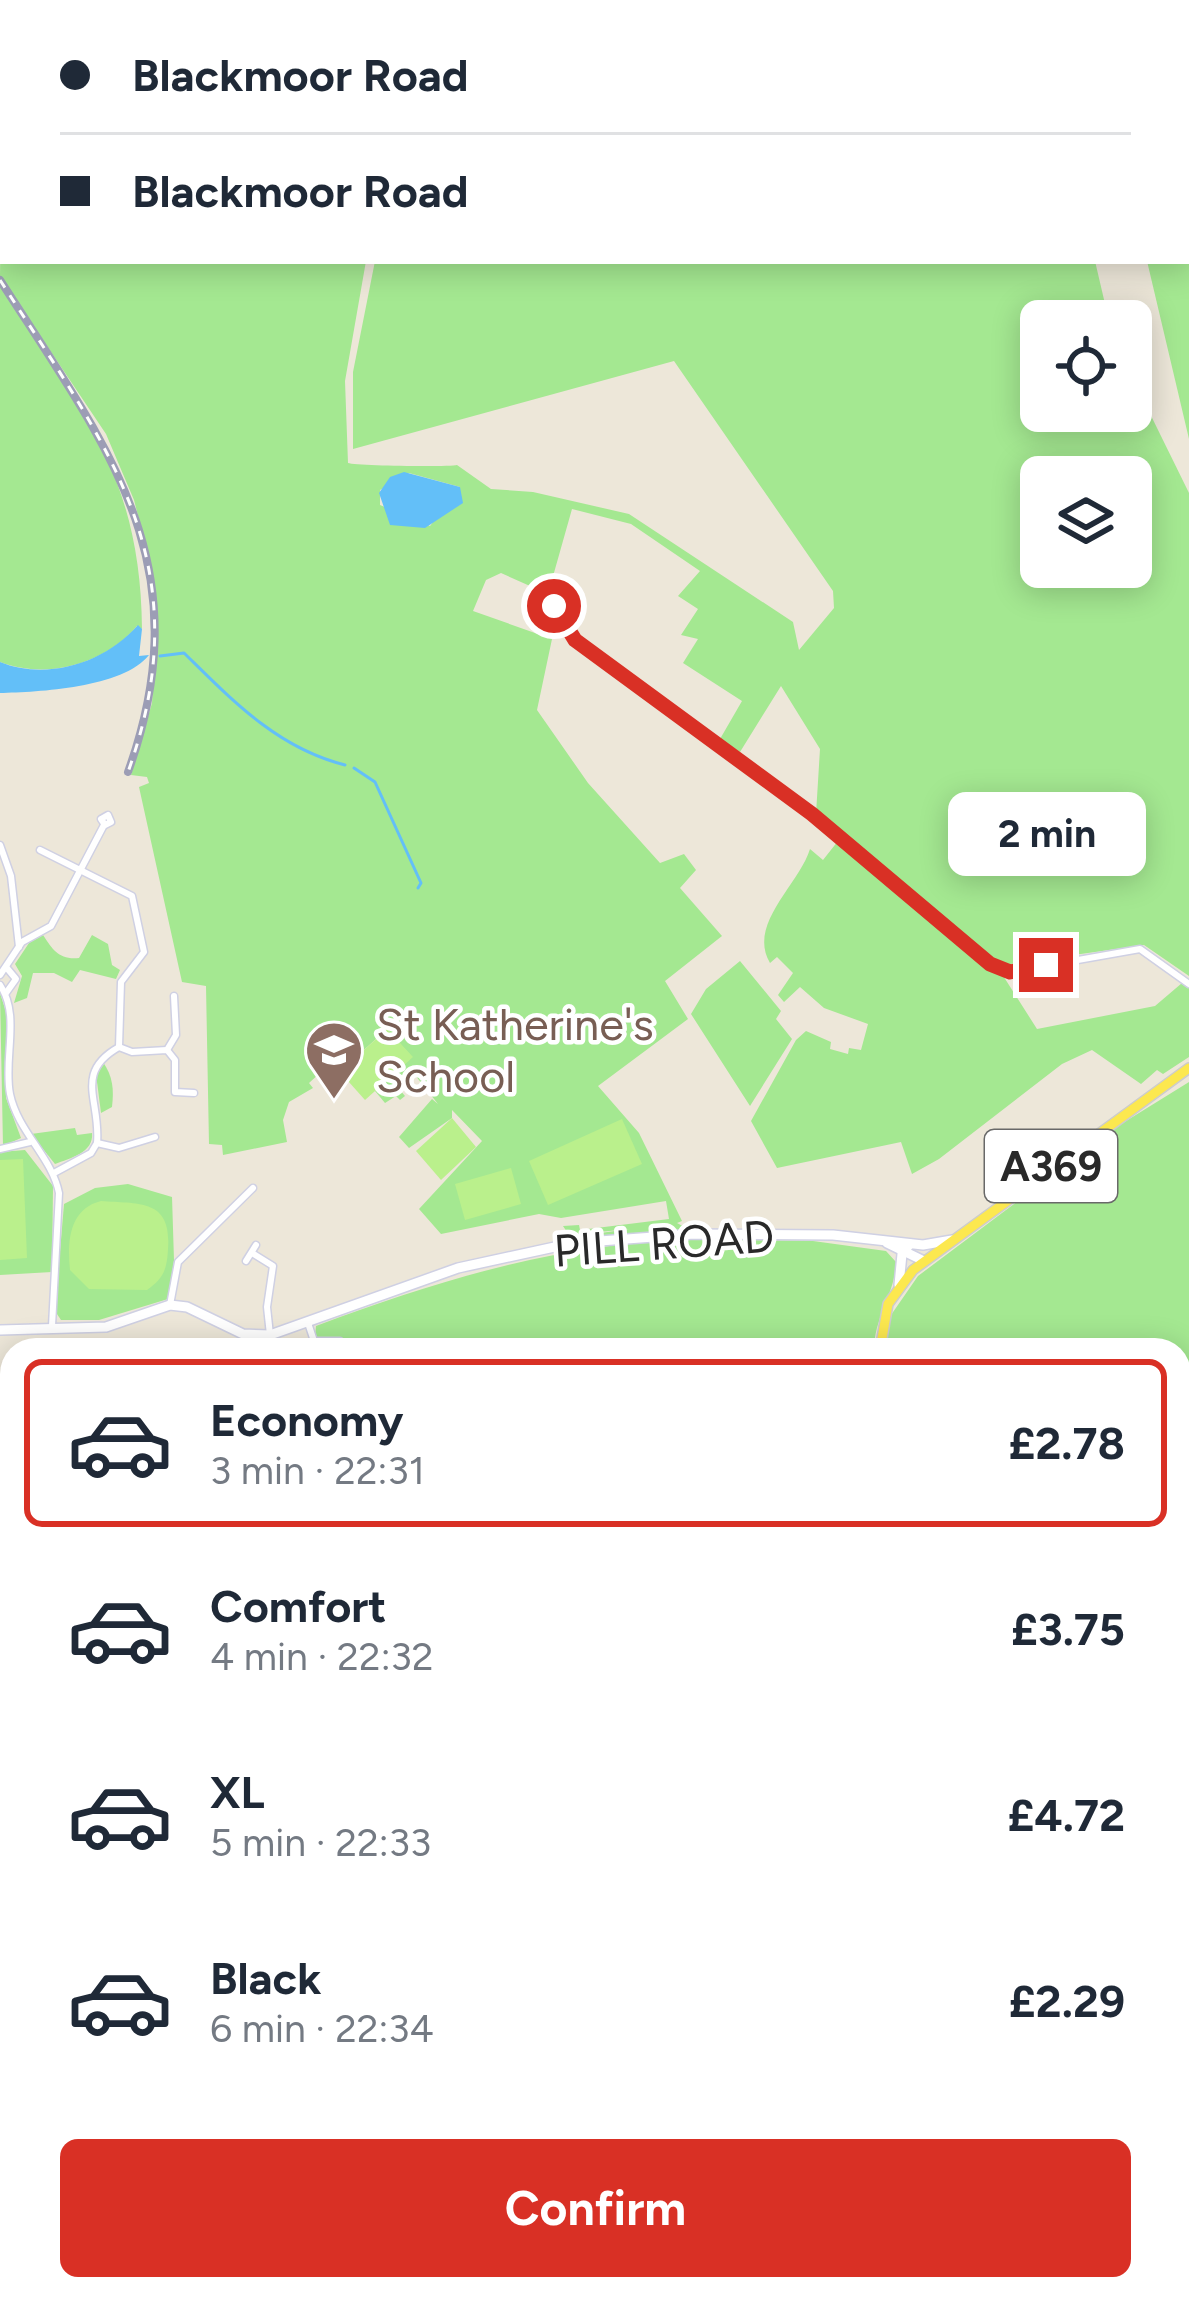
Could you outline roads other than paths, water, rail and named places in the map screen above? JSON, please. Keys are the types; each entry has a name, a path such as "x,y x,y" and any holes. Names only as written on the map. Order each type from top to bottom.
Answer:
{"main road":[{"name":"PILL ROAD","path":"952,1240 1189,1068"},
{"name":"A369","path":"882,1338 885,1310 899,1285 952,1240"}],"street":[{"path":"541,596 575,640 812,814 996,968 1010,972 1140,949 1189,984"},
{"path":"0,975 19,947 51,926 104,825"},
{"path":"0,844 11,876 14,938 19,947"},
{"path":"40,850 125,891 135,903 143,952 121,982 119,1047"},
{"path":"6,967 16,979 6,993"},
{"path":"0,985 11,1005 9,1088 30,1142 54,1173 60,1203 52,1326"},
{"path":"167,1050 176,1035 174,996"},
{"path":"119,1047 132,1052 167,1050"},
{"path":"54,1173 91,1153 98,1143 92,1071 99,1059 119,1047"},
{"path":"167,1050 175,1060 176,1092 194,1093"},
{"path":"98,1143 119,1148 155,1137"},
{"path":"0,1149 30,1142"},
{"path":"170,1306 178,1262 253,1188"},
{"name":"PILL ROAD","path":"270,1335 458,1268 573,1243 650,1235 756,1234 923,1245 952,1240"},
{"path":"887,1243 902,1254 927,1259 923,1245"},
{"path":"899,1285 902,1254 910,1244"},
{"path":"0,1330 106,1327 170,1306 187,1307 243,1334 270,1335 267,1307 273,1266 254,1249 246,1261"},
{"path":"308,1323 313,1338"}],"water":[{"path":"404,472 460,487 463,503 425,528 390,525 379,493 390,477"},
{"path":"138,625 142,629 139,656 149,655 120,675 79,686 0,693 0,662 37,670 74,665 109,649"}],"waterway":[{"path":"160,656 184,653 238,705 277,734 345,765"},
{"path":"354,768 375,782 421,883 418,888"}],"railway":[{"path":"0,280 107,454 132,510 149,569 155,630 148,698 128,772"}],"place":[{"name":"St Katherine's School","path":"334,1101"}]}
